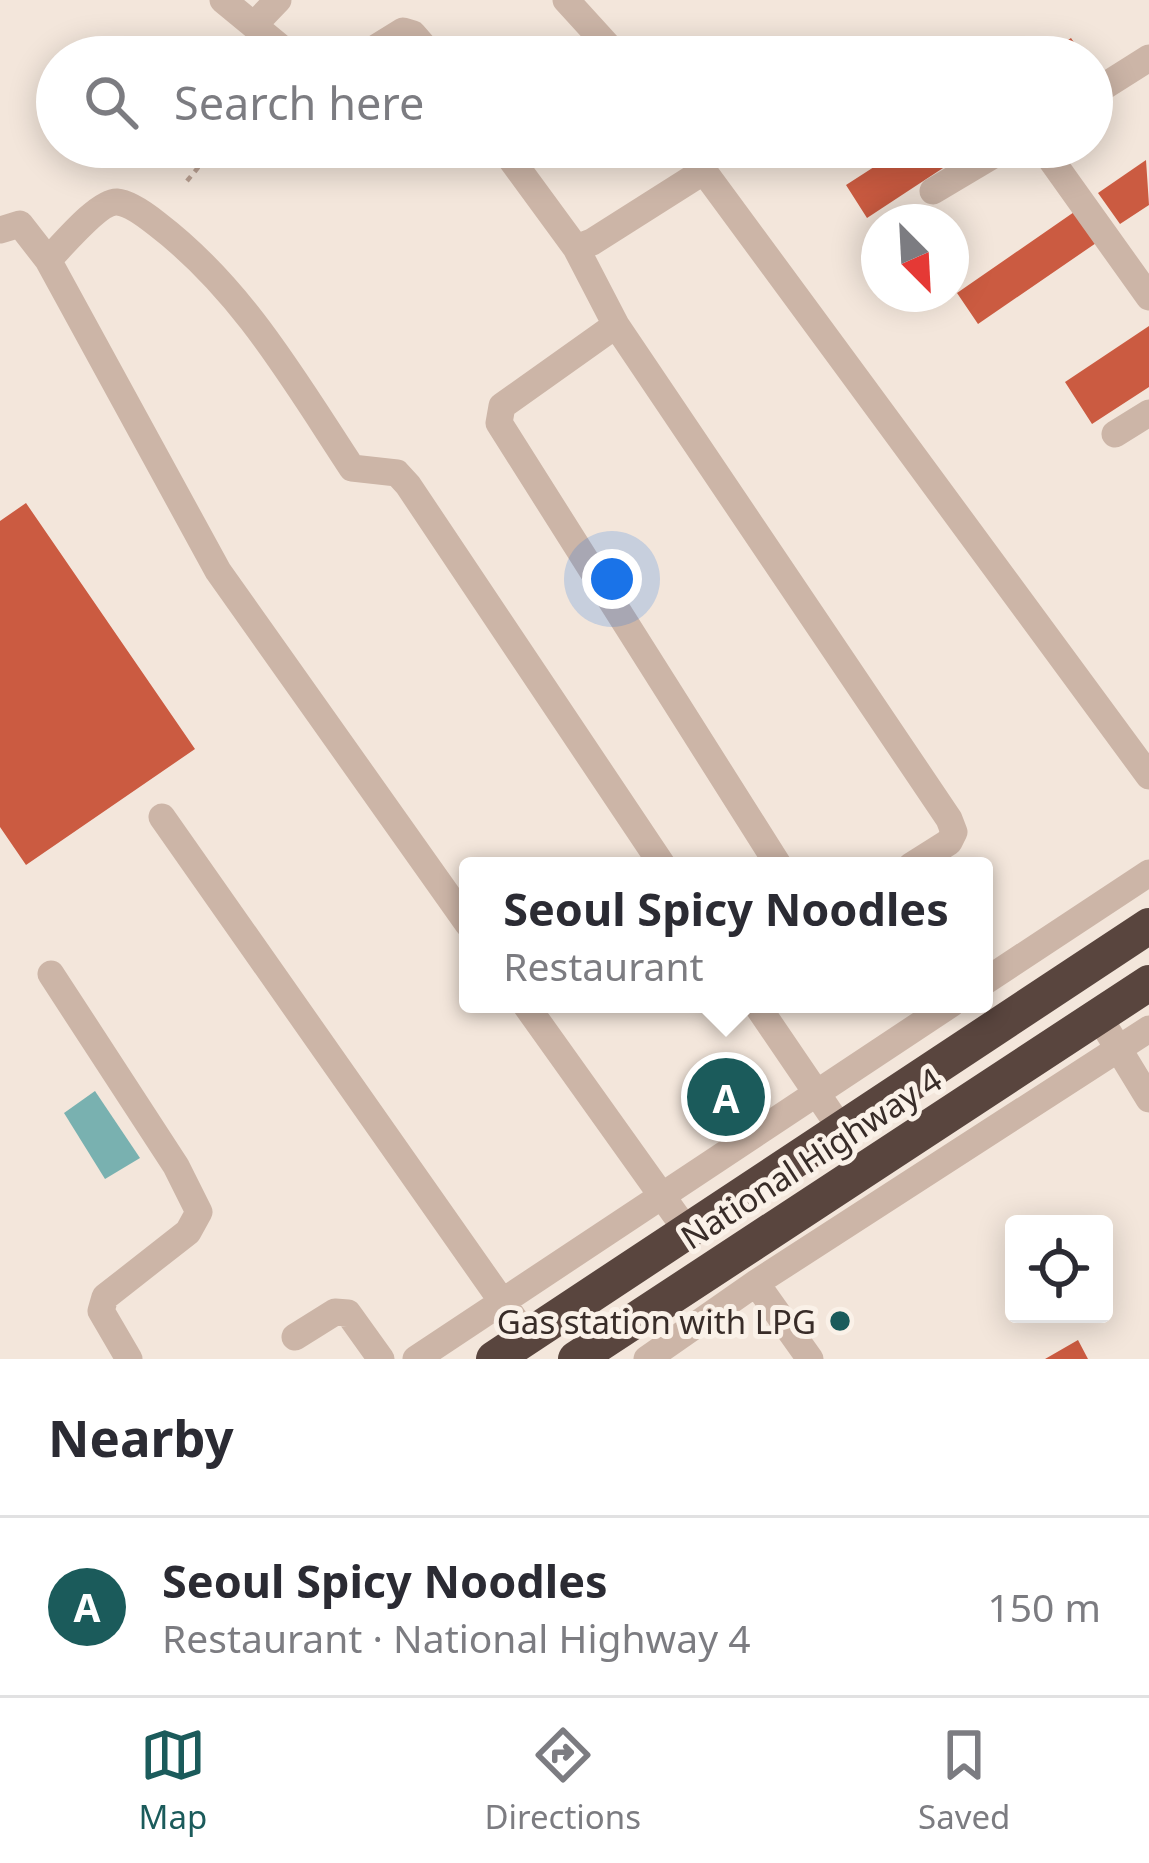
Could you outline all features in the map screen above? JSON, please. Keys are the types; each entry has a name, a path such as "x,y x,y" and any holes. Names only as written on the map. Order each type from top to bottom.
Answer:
{"highway":[{"name":"National Highway 4","path":"494,1359 1149,926"},
{"name":"National Highway 4","path":"576,1359 1149,983"}],"street":[{"path":"224,0 268,36"},
{"path":"255,24 278,0"},
{"path":"566,0 598,36"},
{"path":"1113,81 1149,58"},
{"path":"517,168 576,248 616,325 949,819 954,832 949,842 927,857"},
{"path":"933,191 972,168"},
{"path":"1057,168 1149,297"},
{"path":"576,248 704,170 1149,776"},
{"path":"48,260 112,201 149,218 194,252 241,303 352,468 397,473 408,485 657,857"},
{"path":"0,230 20,224 48,260 218,571 459,910"},
{"path":"616,325 502,406 500,423 773,857"},
{"path":"1115,434 1149,413"},
{"path":"162,817 527,1337"},
{"path":"993,970 1149,873"},
{"path":"51,974 176,1166 200,1212 188,1232 105,1297 101,1311 129,1359"},
{"path":"993,982 1016,1013"},
{"path":"531,1013 687,1231"},
{"path":"762,1013 842,1129"},
{"path":"416,1359 938,1013"},
{"path":"1099,1017 1149,1099"},
{"path":"647,1359 756,1283 1149,1029"},
{"path":"756,1283 810,1359"},
{"path":"295,1337 334,1312 348,1313 381,1359"}],"path":[{"path":"187,181 198,168"}],"water":[{"path":"95,1091 140,1158 105,1179 64,1113"}],"building":[{"path":"1146,160 1149,205 1120,224 1098,193"},
{"path":"872,168 943,168 888,204 861,204 861,209 846,185"},
{"path":"1077,210 1099,241 978,324 969,311 969,285"},
{"path":"1149,326 1149,387 1092,424 1065,382"},
{"path":"26,503 195,749 26,865 0,827 0,521"},
{"path":"1078,1340 1088,1359 1045,1359"}],"place":[{"name":"Seoul Spicy Noodles","path":"726,1097"},
{"name":"Gas station with LPG","path":"840,1321"}]}
